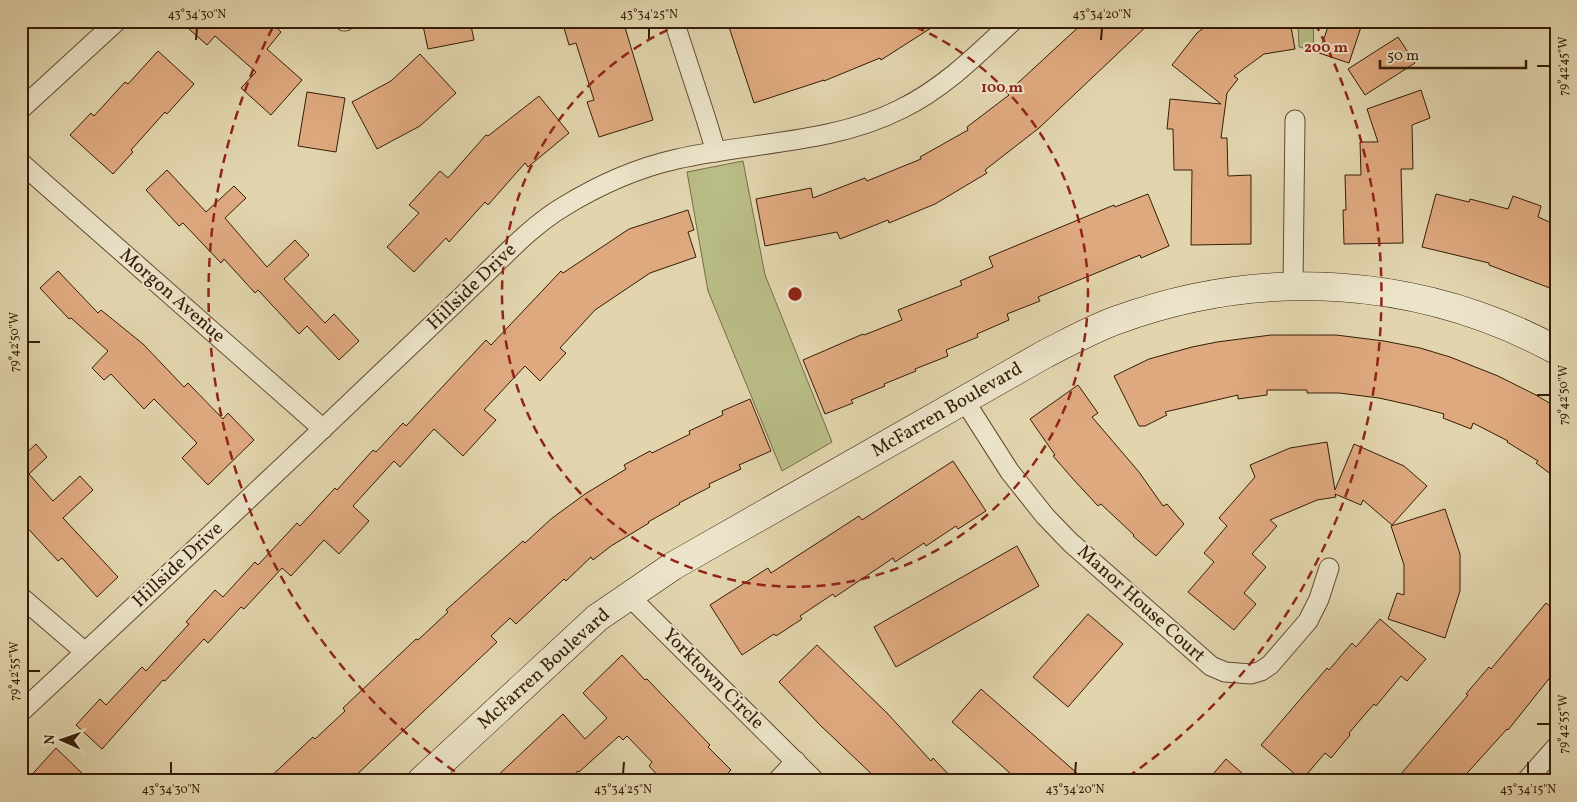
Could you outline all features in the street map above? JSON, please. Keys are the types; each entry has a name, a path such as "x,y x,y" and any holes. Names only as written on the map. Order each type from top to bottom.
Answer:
{"street":[{"path":"21,109 117,21"},
{"path":"674,21 716,152"},
{"name":"Hillside Drive","path":"21,712 323,429 522,239 559,209 608,183 671,161 716,152 811,138 848,129 899,110 932,93 1013,21"},
{"path":"1293,285 1295,120"},
{"name":"Morgon Avenue","path":"21,163 323,429"},
{"name":"McFarren Boulevard","path":"421,781 597,618 674,566 1045,354 1079,336 1117,320 1159,306 1210,294 1252,288 1293,285 1352,288 1401,295 1448,306 1493,320 1556,349"},
{"name":"Manor House Court","path":"964,400 1010,472 1044,516 1076,547 1211,666 1225,672 1251,674 1261,671 1270,665 1308,621 1319,599 1329,568"},
{"name":"Yorktown Circle","path":"629,596 815,781"},
{"path":"21,597 85,652"},
{"path":"1526,781 1556,747"},
{"path":"777,781 796,762"}],"green space":[{"path":"1298,21 1313,21 1314,50 1299,47"},
{"path":"743,161 765,275 832,442 782,471 708,291 687,172"}],"building":[{"path":"180,21 270,21 281,32 267,49 302,80 271,115 241,88 256,72 215,36 207,45"},
{"path":"422,21 470,21 474,40 428,49"},
{"path":"562,21 623,21 653,120 599,137 587,102 594,100 576,43 569,45"},
{"path":"727,21 942,21 881,60 880,58 824,81 754,103"},
{"path":"1085,21 1152,21 1039,128 985,170 987,173 935,204 889,223 888,220 840,239 837,232 765,246 756,199 811,188 813,198 865,178 867,181 921,159 920,157 968,130 967,127 1009,95 1007,93"},
{"path":"1213,21 1290,21 1295,49 1264,54 1234,76 1238,79 1227,93 1221,138 1227,138 1228,176 1251,175 1251,244 1191,245 1192,170 1174,170 1173,129 1167,129 1170,99 1221,104 1172,65 1197,33"},
{"path":"1330,21 1363,21 1349,63 1319,53"},
{"path":"1398,37 1415,63 1365,95 1348,69"},
{"path":"158,51 194,84 167,114 165,112 131,150 133,152 113,174 70,135 91,113 94,116 125,82 128,84"},
{"path":"420,54 456,93 420,126 377,149 352,102 391,81"},
{"path":"1421,90 1430,118 1412,125 1413,169 1401,169 1403,243 1344,244 1343,210 1346,210 1345,175 1361,175 1360,142 1378,142 1367,109"},
{"path":"307,92 345,98 336,152 298,146"},
{"path":"539,96 569,133 528,167 525,163 488,205 485,202 449,242 446,238 414,272 387,247 419,213 409,205 440,171 448,178 486,135 488,136"},
{"path":"167,170 206,212 234,186 246,198 225,218 267,267 295,240 309,255 284,279 325,323 334,314 359,341 339,360 307,326 299,334 258,290 255,293 224,259 221,263 183,223 179,226 146,190"},
{"path":"1148,194 1169,246 1141,258 1140,255 1038,297 1040,301 1007,314 1009,320 977,334 978,337 946,350 948,356 915,369 916,371 851,400 853,403 825,414 803,360 863,334 902,320 898,310 962,285 960,281 993,267 989,257 1114,205 1115,207"},
{"path":"1436,194 1469,202 1470,199 1508,209 1513,196 1541,206 1538,217 1556,225 1556,274 1550,288 1489,265 1489,263 1422,247"},
{"path":"688,210 694,230 688,232 696,257 650,273 595,310 560,348 566,353 540,381 525,366 484,410 496,420 463,456 434,429 400,467 394,461 353,506 369,521 339,554 324,540 291,576 282,568 244,609 241,607 208,643 204,639 165,681 163,680 102,749 76,725 100,699 106,705 142,667 146,671 189,624 186,622 215,590 223,597 255,562 258,565 297,523 300,526 335,488 337,490 373,450 376,452 403,423 406,426 486,340 491,345 561,271 563,273 629,229"},
{"path":"58,271 98,313 101,310 143,344 184,387 188,383 223,419 228,413 254,440 208,485 182,458 197,443 154,399 144,409 111,374 104,380 92,368 108,351 71,318 69,319 40,288"},
{"path":"1271,335 1336,335 1420,348 1450,357 1498,376 1536,395 1556,407 1556,478 1536,463 1538,461 1508,441 1473,423 1471,429 1443,418 1444,414 1415,406 1379,398 1339,393 1307,393 1307,390 1267,390 1267,395 1238,399 1238,395 1165,412 1167,415 1145,426 1139,426 1114,376 1149,359 1192,347"},
{"path":"1078,385 1098,413 1092,417 1139,472 1163,506 1167,504 1184,524 1156,556 1101,504 1098,506 1073,479 1053,456 1055,455 1030,419"},
{"path":"750,399 771,451 739,465 741,469 709,484 710,487 648,522 593,560 591,557 566,581 564,579 516,624 510,618 491,636 497,642 350,781 266,781 313,737 315,739 345,711 343,708 416,639 418,640 448,612 446,610 523,541 525,543 551,519 585,494 626,469 624,465 650,451 652,453 690,434 689,431 723,415 722,411"},
{"path":"1327,442 1335,490 1354,444 1404,466 1427,486 1392,525 1363,500 1361,505 1335,494 1336,497 1317,500 1270,520 1277,526 1252,554 1266,567 1244,593 1256,604 1234,630 1188,592 1214,562 1204,553 1227,526 1219,518 1255,477 1250,465 1290,448"},
{"path":"36,444 47,457 29,474 53,501 80,476 93,490 63,518 118,577 97,597 62,558 58,561 21,521 21,458"},
{"path":"953,461 986,511 958,529 956,526 926,546 924,543 895,562 893,558 835,597 833,594 800,616 802,619 776,636 774,634 742,655 710,605 768,568 771,573 859,516 862,520"},
{"path":"1445,509 1460,554 1460,591 1445,638 1388,619 1397,593 1404,595 1404,565 1391,526"},
{"path":"1017,546 1039,586 896,667 874,627"},
{"path":"1546,603 1556,611 1556,670 1508,730 1460,781 1395,781 1468,695 1466,694 1477,681 1489,667 1491,669"},
{"path":"1088,614 1123,644 1068,707 1033,677"},
{"path":"1380,619 1426,659 1407,681 1401,676 1376,706 1374,704 1349,733 1350,735 1331,758 1325,753 1302,780 1261,745 1327,668 1329,670 1352,643 1356,647"},
{"path":"817,645 887,713 931,761 933,758 955,781 879,781 820,725 779,682"},
{"path":"622,655 710,745 708,747 731,770 720,781 663,781 649,766 652,762 627,736 623,740 619,736 567,781 492,781 563,714 585,739 607,718 583,693"},
{"path":"981,689 1086,781 1019,781 952,722"},
{"path":"56,748 90,781 26,781"},
{"path":"1226,759 1251,781 1207,781"}]}
